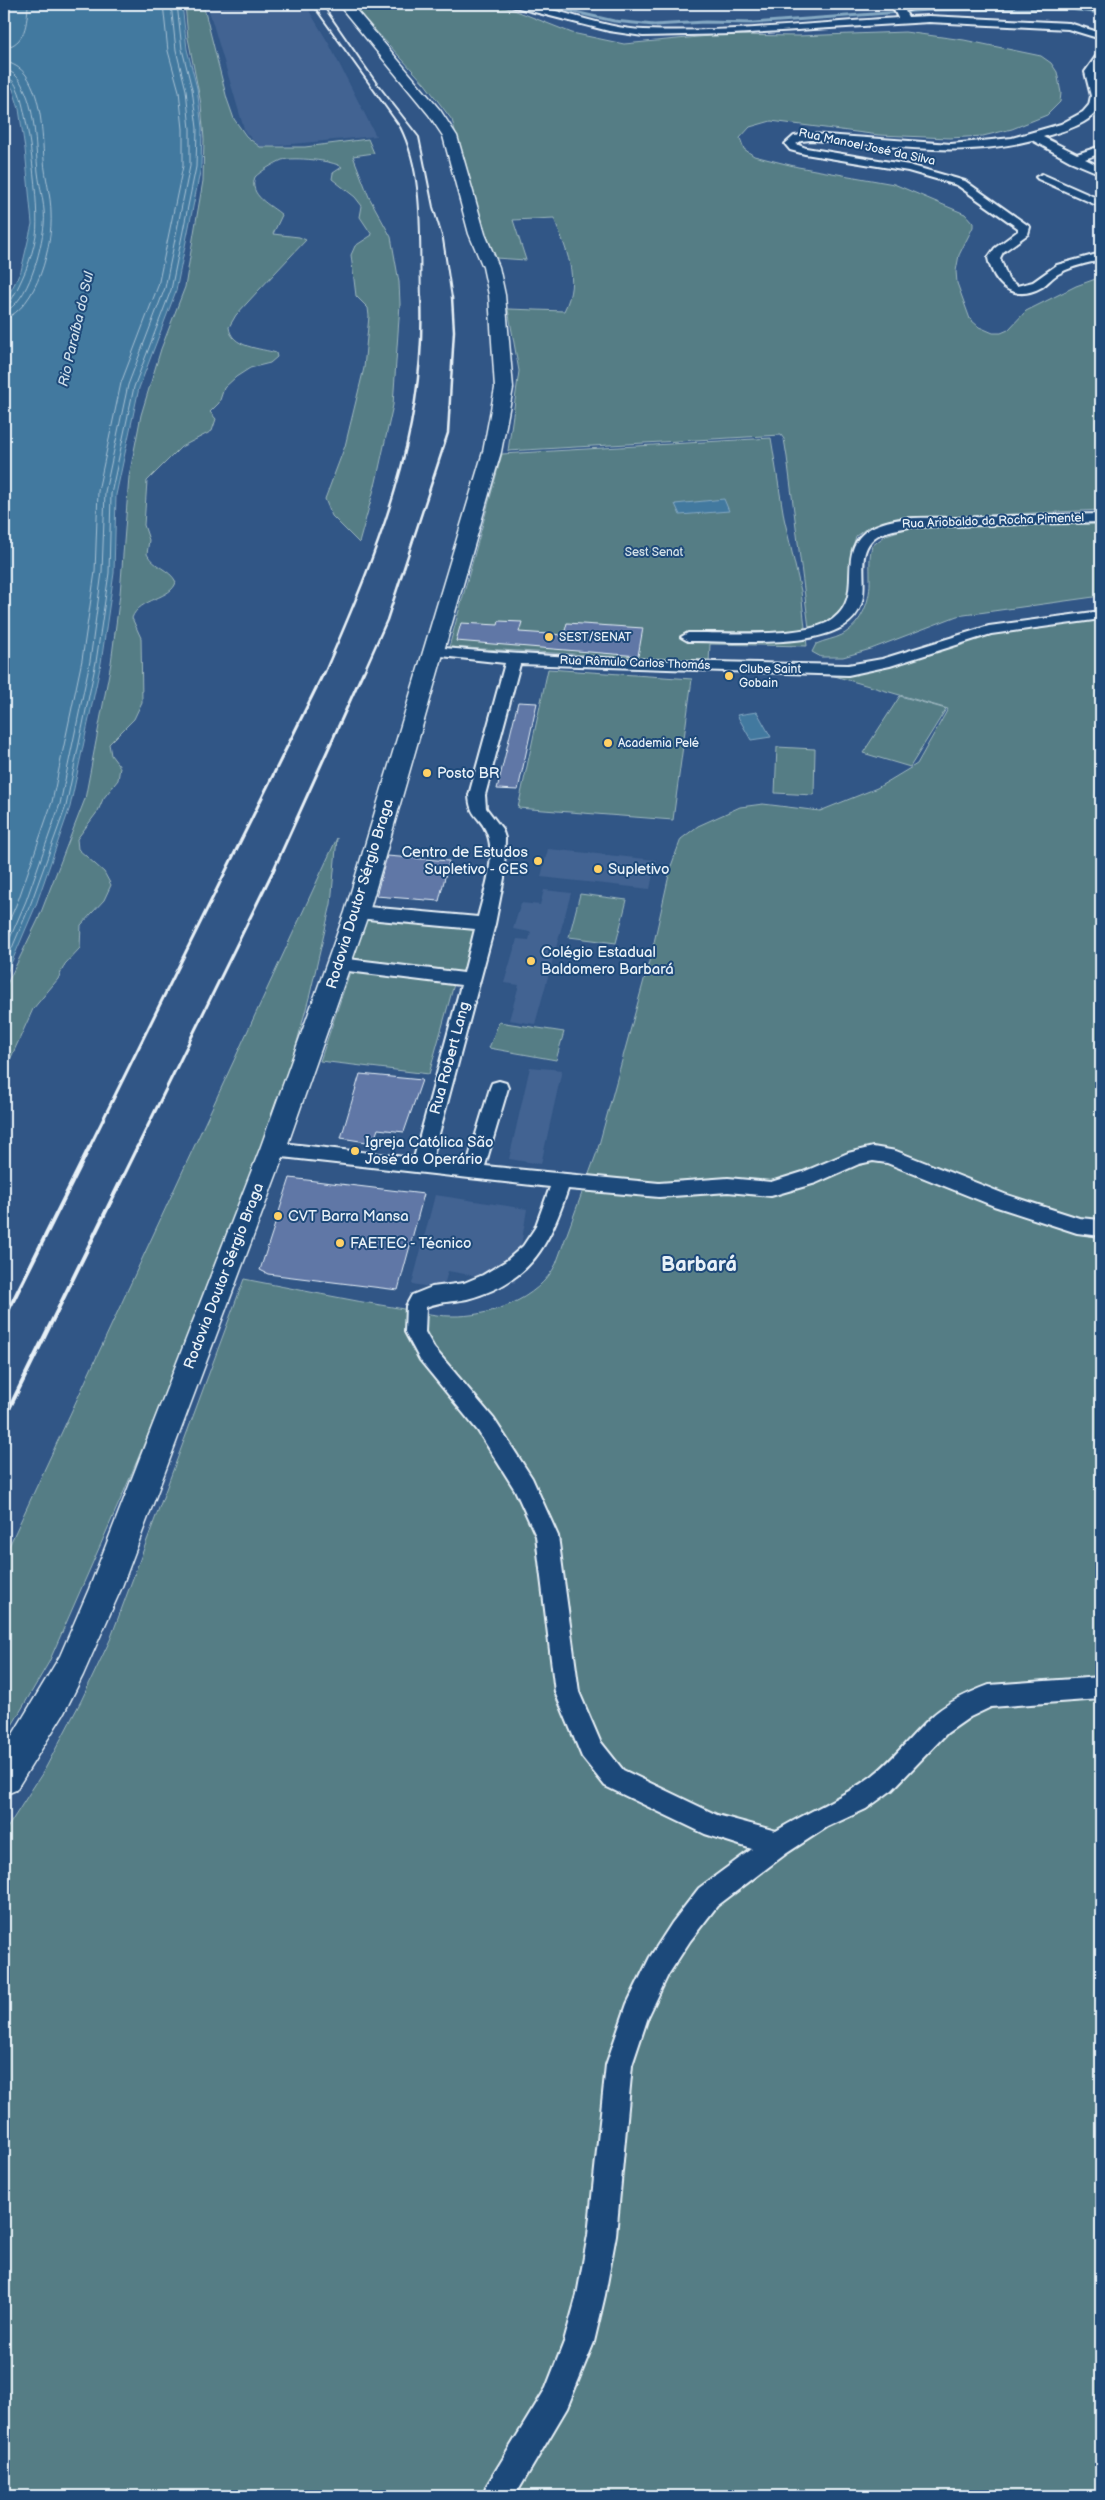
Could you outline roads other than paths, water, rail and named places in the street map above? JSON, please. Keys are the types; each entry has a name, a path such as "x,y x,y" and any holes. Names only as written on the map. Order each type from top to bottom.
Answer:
{"main road":[{"name":"Rodovia Doutor Sérgio Braga","path":"4,1779 52,1702 72,1665 105,1589 273,1149 357,912 432,651 492,452 504,388 497,295 490,266 476,234 450,136 435,113 344,4"}],"street":[{"path":"508,4 609,28 643,33 749,30 937,19 1062,26 1082,29 1101,36"},
{"path":"905,20 899,11 922,4"},
{"name":"Rua Manoel José da Silva","path":"1101,57 1091,76 1097,96 1093,108 1074,122 1034,136 998,144 964,147 811,137 798,138 790,144 792,147 805,150 918,170 970,187 990,205 1024,227 1024,232 999,250 994,258 1006,286 1014,294 1031,288 1057,270 1101,256"},
{"path":"1034,136 1101,171"},
{"path":"1074,158 1101,149"},
{"path":"1042,177 1101,204"},
{"name":"Rua Ariobaldo da Rocha Pimentel","path":"683,664 687,640 803,635 837,624 847,616 854,604 860,543 869,532 883,527 908,522 1101,518"},
{"name":"Rua Rômulo Carlos Thomás","path":"432,651 514,659 848,670 885,663 989,630 1101,615"},
{"name":"Rua Robert Lang","path":"421,1166 486,924 496,878 498,848 494,829 478,809 477,794 514,659"},
{"path":"357,912 486,924"},
{"path":"340,964 471,980"},
{"path":"474,1172 499,1088"},
{"path":"273,1149 474,1172 659,1190 728,1185 771,1188 809,1178 855,1158 873,1154 890,1156 1001,1201 1077,1225 1101,1228"},
{"path":"569,1180 544,1230 530,1252 513,1267 466,1291 432,1295 419,1301 414,1320 415,1332 427,1354 486,1425 524,1485 547,1536 567,1692 591,1749 614,1778 714,1826 778,1844"},
{"path":"498,2496 557,2398 580,2342 602,2235 619,2065 636,2014 659,1966 681,1932 708,1897 778,1844 818,1819 857,1801 883,1782 911,1756 939,1725 962,1709 989,1696 1097,1684"}],"water":[{"name":"Rio Paraíba do Sul","path":"10,4 182,4 187,49 197,88 202,128 201,167 176,291 139,388 116,495 114,573 101,663 70,807 36,905 4,980 4,304 21,271 32,224 19,109 13,89 4,78 4,46"},
{"path":"724,499 729,511 680,515 675,504"},
{"path":"757,712 771,737 751,740 737,715"}],"waterway":[{"path":"540,4 614,21 654,25 705,22 753,23 928,10 1070,9 1101,13"}],"railway":[{"path":"312,4 400,127 408,146 414,167 419,211 421,298"},
{"path":"322,4 376,82 419,137 433,207 443,239 452,298"},
{"path":"363,674 387,620 448,433 454,331 452,297"},
{"path":"324,674 380,537 395,491 407,444 416,396 421,347 421,298"},
{"path":"89,1148 324,672"},
{"path":"137,1148 274,869 363,672"},
{"path":"4,1319 90,1146"},
{"path":"4,1419 138,1146"}],"place":[{"name":"SEST/SENAT","path":"549,637"},
{"name":"Clube Saint Gobain","path":"729,676"},
{"name":"Academia Pelé","path":"608,743"},
{"name":"Posto BR","path":"427,773"},
{"name":"Centro de Estudos Supletivo - CES","path":"538,861"},
{"name":"Supletivo","path":"598,869"},
{"name":"Colégio Estadual Baldomero Barbará","path":"531,961"},
{"name":"Igreja Católica São José do Operário","path":"355,1151"},
{"name":"CVT Barra Mansa","path":"278,1216"},
{"name":"FAETEC - Técnico","path":"340,1243"}],"district":[{"name":"Barbará","path":"699,1265"}],"park label":[{"name":"Sest Senat","path":"654,552"}]}
